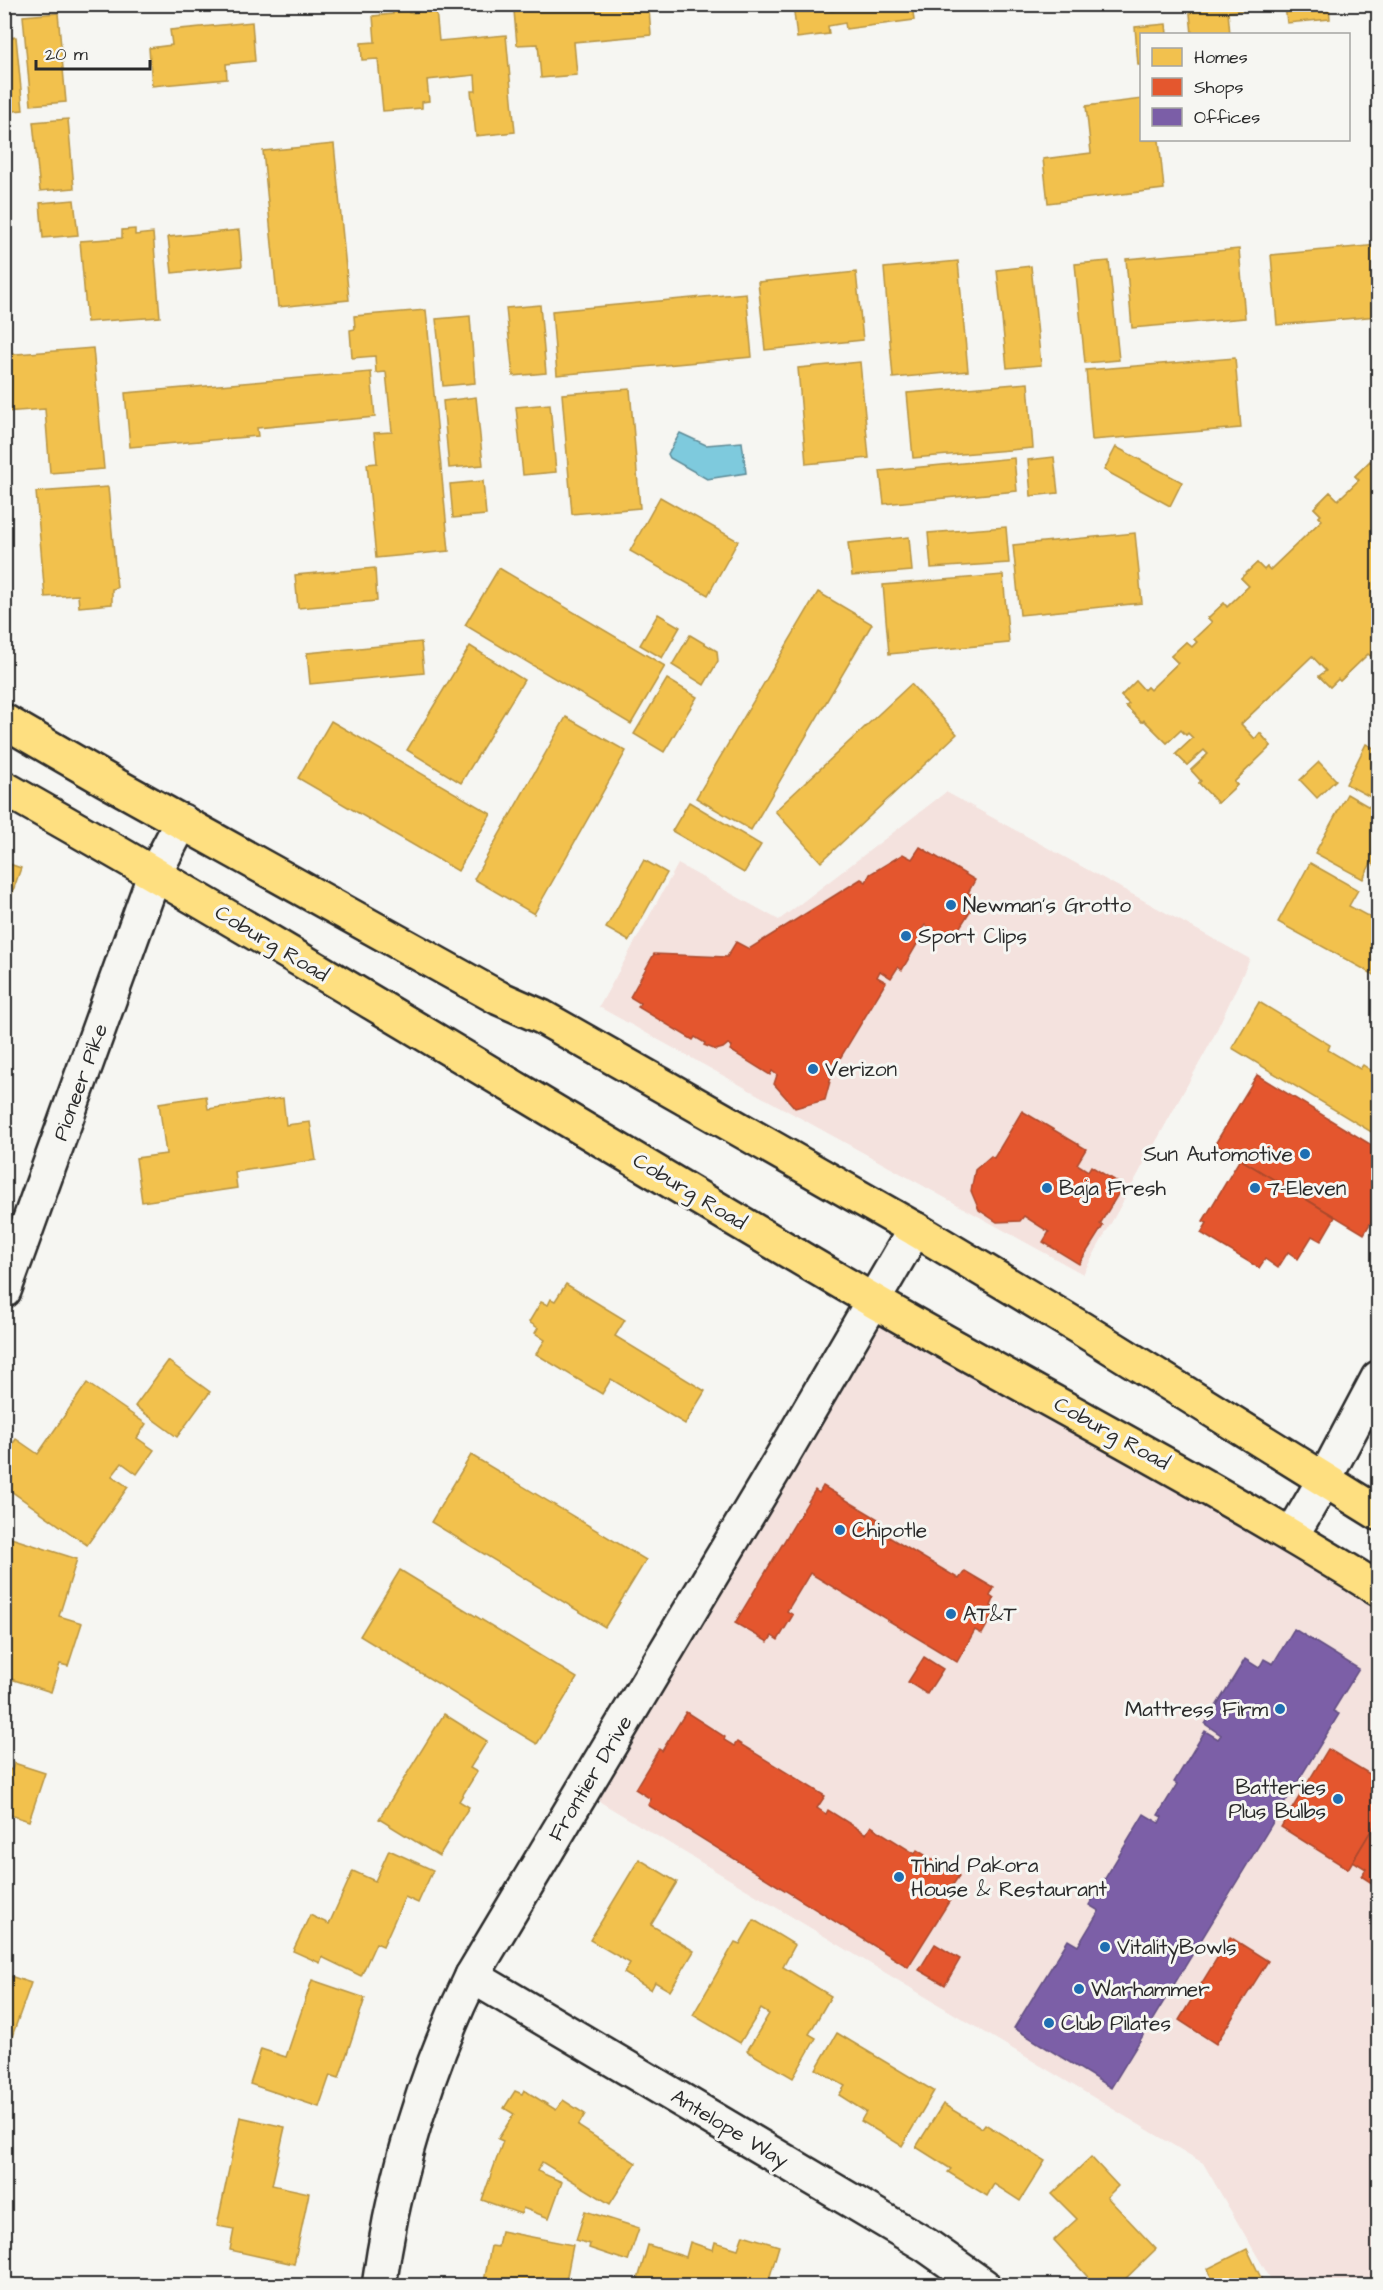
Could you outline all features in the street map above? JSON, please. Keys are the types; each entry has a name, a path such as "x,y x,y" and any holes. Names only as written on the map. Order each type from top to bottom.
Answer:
{"main road":[{"path":"4,721 499,998 551,1022 915,1229 1082,1329 1378,1513"},
{"name":"Coburg Road","path":"4,788 155,873 873,1301 1292,1535 1378,1589"}],"street":[{"name":"Pioneer Pike","path":"4,1291 155,873 182,821"},
{"name":"Frontier Drive","path":"379,2286 398,2175 451,2019 472,1976 915,1229"},
{"path":"1292,1535 1378,1378"},
{"name":"Antelope Way","path":"472,1976 926,2245 984,2286"}],"shaded area":[{"path":"946,792 1250,959 1211,1042 1083,1274 599,1007 678,864 779,920"},
{"path":"873,1301 1378,1597 1378,2285 1274,2285 1203,2163 582,1791"}],"water":[{"path":"680,433 706,445 742,442 746,473 707,479 670,458 668,454"}],"building: Homes":[{"path":"564,4 626,4 627,11 649,9 651,35 574,42 577,75 541,78 538,44 517,45 514,11 564,7"},
{"path":"793,4 830,4 831,11 845,9 845,4 912,4 914,20 846,29 845,23 828,26 829,34 797,38"},
{"path":"1189,4 1329,4 1330,19 1287,23 1285,6 1228,12 1230,33 1192,33"},
{"path":"409,9 409,13 436,10 439,41 506,35 515,132 476,136 471,91 476,91 475,75 427,80 429,101 422,102 422,108 383,111 378,59 362,60 361,43 375,42 373,16 393,14 392,10"},
{"path":"58,13 66,102 31,105 23,16"},
{"path":"252,22 255,61 226,64 227,79 152,86 149,48 172,45 170,30"},
{"path":"1166,24 1167,33 1140,33 1140,65 1138,65 1135,27"},
{"path":"16,37 23,110 4,112 4,38"},
{"path":"1140,99 1140,141 1159,141 1164,189 1048,203 1043,159 1091,153 1086,106"},
{"path":"68,119 74,188 40,191 33,122"},
{"path":"334,144 349,300 278,307 263,151"},
{"path":"74,200 78,235 43,238 40,203"},
{"path":"135,229 135,235 153,233 160,317 87,322 80,241 122,238 122,230"},
{"path":"239,230 242,266 172,273 168,237"},
{"path":"1378,245 1378,316 1277,325 1271,255"},
{"path":"1239,249 1245,318 1132,328 1126,259"},
{"path":"958,261 968,371 893,378 884,268"},
{"path":"1109,261 1119,360 1085,363 1075,264"},
{"path":"1031,266 1041,365 1007,368 997,270"},
{"path":"856,272 863,340 765,350 758,282"},
{"path":"746,293 752,357 557,375 552,311"},
{"path":"540,305 546,373 513,376 506,308"},
{"path":"426,310 449,551 376,558 367,464 377,463 374,433 392,432 386,372 376,373 375,356 352,358 350,330 355,329 354,316"},
{"path":"470,316 475,383 443,386 436,319"},
{"path":"93,348 104,469 50,473 45,409 4,412 4,355"},
{"path":"1235,358 1241,428 1092,440 1086,370"},
{"path":"860,362 869,458 806,464 798,368"},
{"path":"371,372 375,417 257,428 258,436 130,447 125,393"},
{"path":"1028,383 1033,448 913,458 907,393"},
{"path":"630,389 640,508 572,514 562,394"},
{"path":"476,397 483,465 449,468 443,401"},
{"path":"550,404 556,472 523,475 516,407"},
{"path":"1116,447 1182,482 1170,506 1104,470"},
{"path":"1054,457 1058,493 1031,496 1028,460"},
{"path":"1014,458 1017,491 884,504 880,471"},
{"path":"1370,461 1375,466 1378,463 1378,546 1375,543 1364,554 1369,559 1366,561 1378,574 1378,651 1372,657 1368,654 1340,681 1338,679 1330,687 1319,676 1326,671 1312,656 1241,724 1255,739 1260,733 1271,746 1234,782 1237,785 1218,803 1199,783 1201,781 1191,770 1208,754 1204,750 1187,765 1176,754 1193,738 1181,730 1167,743 1126,706 1129,704 1121,696 1136,681 1144,690 1147,687 1150,690 1178,663 1171,656 1186,642 1192,647 1197,642 1194,639 1212,622 1208,618 1224,603 1227,607 1249,586 1241,578 1257,563 1264,570 1267,567 1270,570 1322,520 1319,517 1321,515 1314,508 1330,492 1338,500 1359,480 1355,476","holes":["1300,615 1304,619 1307,617 1321,631 1290,662 1285,657 1288,654 1284,651 1297,638 1287,627","1268,665 1273,669 1276,666 1281,671 1253,698 1247,693 1250,691 1246,687","1231,701 1235,705 1238,702 1242,707 1211,738 1198,724 1201,722 1197,718 1211,704 1220,712"]},
{"path":"1370,461 1375,466 1378,463 1378,651 1372,657 1368,654 1340,681 1338,679 1330,687 1319,676 1326,671 1312,656 1241,724 1255,739 1260,733 1271,746 1234,782 1237,785 1218,803 1199,783 1201,781 1191,770 1208,754 1204,750 1187,765 1176,754 1193,738 1181,730 1167,743 1126,706 1129,704 1121,696 1136,681 1144,690 1147,687 1150,690 1178,663 1171,656 1186,642 1192,647 1197,642 1194,639 1212,622 1208,618 1224,603 1227,607 1249,586 1241,578 1257,563 1264,570 1267,567 1270,570 1322,520 1319,517 1321,515 1314,508 1330,492 1338,500 1359,480 1355,476"},
{"path":"483,481 486,515 453,518 450,484"},
{"path":"108,487 117,588 112,589 112,604 79,607 78,595 45,597 36,492"},
{"path":"660,497 738,541 708,595 630,551"},
{"path":"1006,527 1009,563 931,568 928,533"},
{"path":"1135,533 1142,603 1020,615 1013,545"},
{"path":"909,537 912,571 852,576 848,543"},
{"path":"375,568 377,601 298,608 295,575"},
{"path":"499,568 665,666 631,724 465,625"},
{"path":"1003,575 1009,643 889,654 883,585"},
{"path":"818,592 872,624 751,830 696,798"},
{"path":"658,614 680,627 662,658 640,645"},
{"path":"690,635 717,651 718,661 704,685 672,665"},
{"path":"421,642 424,673 310,684 307,653"},
{"path":"470,646 524,680 461,783 407,750"},
{"path":"667,679 697,697 664,752 634,734"},
{"path":"911,684 957,734 821,862 775,811"},
{"path":"566,717 626,751 534,914 474,879"},
{"path":"331,721 491,814 458,871 298,778"},
{"path":"1366,744 1378,750 1378,801 1346,784"},
{"path":"1319,762 1336,780 1317,798 1300,780"},
{"path":"1347,794 1378,812 1378,867 1371,863 1363,879 1315,853"},
{"path":"689,802 761,845 744,873 672,831"},
{"path":"644,860 667,873 629,941 606,928"},
{"path":"4,862 21,868 4,916"},
{"path":"1310,863 1358,890 1349,906 1375,920 1378,912 1378,977 1278,922"},
{"path":"1259,1002 1330,1045 1328,1050 1360,1069 1363,1065 1378,1075 1378,1136 1232,1048"},
{"path":"206,1096 208,1109 283,1098 286,1125 310,1122 316,1160 235,1172 237,1188 142,1202 136,1158 166,1154 159,1103"},
{"path":"566,1284 625,1320 615,1336 705,1391 685,1424 611,1379 602,1394 536,1354 545,1340 535,1333 538,1328 529,1322 541,1302 548,1305 551,1299 555,1301"},
{"path":"168,1361 210,1392 177,1437 135,1406"},
{"path":"87,1383 146,1424 137,1438 154,1450 137,1474 122,1463 112,1476 128,1487 87,1545 4,1486 4,1456 16,1439 38,1454"},
{"path":"471,1455 646,1560 605,1627 431,1522"},
{"path":"11,1538 77,1559 59,1616 82,1623 68,1666 60,1664 51,1692 11,1679 8,1689 4,1688 4,1558"},
{"path":"400,1570 577,1678 537,1744 360,1636"},
{"path":"444,1714 487,1741 470,1768 477,1772 459,1801 469,1807 439,1856 379,1819"},
{"path":"14,1763 45,1773 29,1821 4,1813 4,1767 12,1770"},
{"path":"389,1850 433,1870 418,1903 405,1897 383,1946 376,1943 361,1976 322,1957 320,1963 293,1951 310,1915 329,1924 353,1871 375,1881"},
{"path":"639,1859 677,1882 651,1925 694,1951 670,1991 655,1982 651,1990 624,1973 630,1963 590,1940"},
{"path":"754,1920 795,1945 783,1967 831,1996 809,2034 816,2038 793,2078 747,2051 769,2014 761,2009 740,2043 693,2015 735,1942 740,1944"},
{"path":"4,1974 31,1983 4,2059"},
{"path":"312,1980 365,1998 339,2078 330,2075 319,2107 250,2084 261,2049 286,2057"},
{"path":"837,2033 934,2091 902,2146 861,2121 866,2112 839,2095 845,2086 816,2069"},
{"path":"524,2090 556,2110 563,2100 585,2114 578,2126 636,2163 610,2204 542,2162 537,2171 562,2182 549,2218 523,2208 521,2214 482,2200 503,2141 498,2139 514,2114 504,2108 515,2091 522,2094"},
{"path":"943,2104 982,2128 985,2124 1045,2161 1020,2201 994,2184 987,2196 948,2172 951,2169 916,2147"},
{"path":"240,2117 285,2127 272,2185 309,2193 294,2264 230,2250 234,2229 217,2226"},
{"path":"1091,2157 1118,2186 1107,2197 1156,2249 1118,2286 1096,2286 1054,2240 1077,2219 1052,2194"},
{"path":"585,2211 639,2228 628,2261 589,2248 590,2244 576,2240"},
{"path":"501,2231 573,2245 566,2281 543,2277 542,2286 483,2286 491,2246 498,2247"},
{"path":"743,2235 779,2246 767,2286 636,2286 648,2245 686,2257 690,2242 713,2250 715,2242 738,2249"},
{"path":"1247,2249 1263,2282 1257,2286 1216,2286 1207,2269"}],"building: Shops":[{"path":"920,847 975,880 968,893 973,895 969,902 974,905 955,935 952,933 949,939 925,925 920,932 923,934 902,970 898,967 891,978 880,971 877,977 886,982 833,1070 825,1100 795,1108 774,1084 777,1075 772,1071 770,1075 730,1050 732,1046 728,1044 716,1050 704,1045 705,1043 695,1037 693,1040 638,1007 640,1003 630,997 654,954 727,957 736,942 749,949 861,879 866,882 870,874 903,854 912,859"},
{"name":"Sun Automotive","path":"1257,1075 1378,1149 1378,1213 1364,1234 1215,1144"},
{"name":"Baja Fresh","path":"1022,1111 1086,1149 1077,1164 1088,1171 1091,1166 1123,1186 1100,1224 1103,1226 1079,1264 1043,1242 1049,1232 1024,1216 1020,1221 997,1222 979,1210 971,1191 975,1170 991,1156 994,1158"},
{"name":"7-Eleven","path":"1240,1159 1335,1217 1321,1241 1312,1236 1298,1259 1288,1252 1278,1268 1265,1259 1259,1268 1201,1233 1207,1223 1203,1221"},
{"path":"823,1486 878,1519 875,1524 879,1527 877,1530 959,1579 965,1571 994,1588 990,1596 994,1599 991,1606 996,1609 982,1634 975,1630 957,1662 810,1573 787,1611 793,1615 778,1640 772,1636 768,1642 735,1623 815,1490 819,1493"},
{"path":"924,1657 943,1669 927,1694 908,1682"},
{"path":"686,1712 725,1737 724,1740 734,1746 737,1742 825,1796 817,1808 826,1814 828,1810 866,1834 871,1826 915,1854 917,1850 959,1876 952,1886 957,1889 908,1967 648,1805 651,1799 635,1789 659,1749 662,1751"},
{"name":"Batteries Plus Bulbs","path":"1328,1749 1378,1779 1378,1819 1348,1869 1281,1827"},
{"path":"1378,1819 1378,1887 1361,1876 1366,1869 1353,1861"},
{"path":"1230,1937 1268,1961 1216,2044 1179,2020"},
{"path":"935,1944 960,1959 945,1985 919,1970"}],"building: Offices":[{"path":"1294,1629 1359,1669 1333,1711 1339,1714 1111,2088 1014,2028 1068,1940 1078,1946 1099,1911 1089,1905 1144,1814 1159,1823 1162,1817 1158,1815 1177,1784 1174,1782 1205,1731 1218,1739 1221,1735 1205,1724 1245,1659 1259,1668 1264,1659 1273,1664"}],"place":[{"name":"Newman's Grotto","path":"951,905"},
{"name":"Sport Clips","path":"906,936"},
{"name":"Verizon","path":"813,1069"},
{"name":"Sun Automotive","path":"1305,1154"},
{"name":"Baja Fresh","path":"1047,1188"},
{"name":"7-Eleven","path":"1255,1188"},
{"name":"Chipotle","path":"840,1530"},
{"name":"AT&T","path":"951,1614"},
{"name":"Mattress Firm","path":"1280,1709"},
{"name":"Batteries Plus Bulbs","path":"1338,1799"},
{"name":"Thind Pakora House & Restaurant","path":"899,1877"},
{"name":"VitalityBowls","path":"1105,1947"},
{"name":"Warhammer","path":"1079,1989"},
{"name":"Club Pilates","path":"1049,2023"}]}
